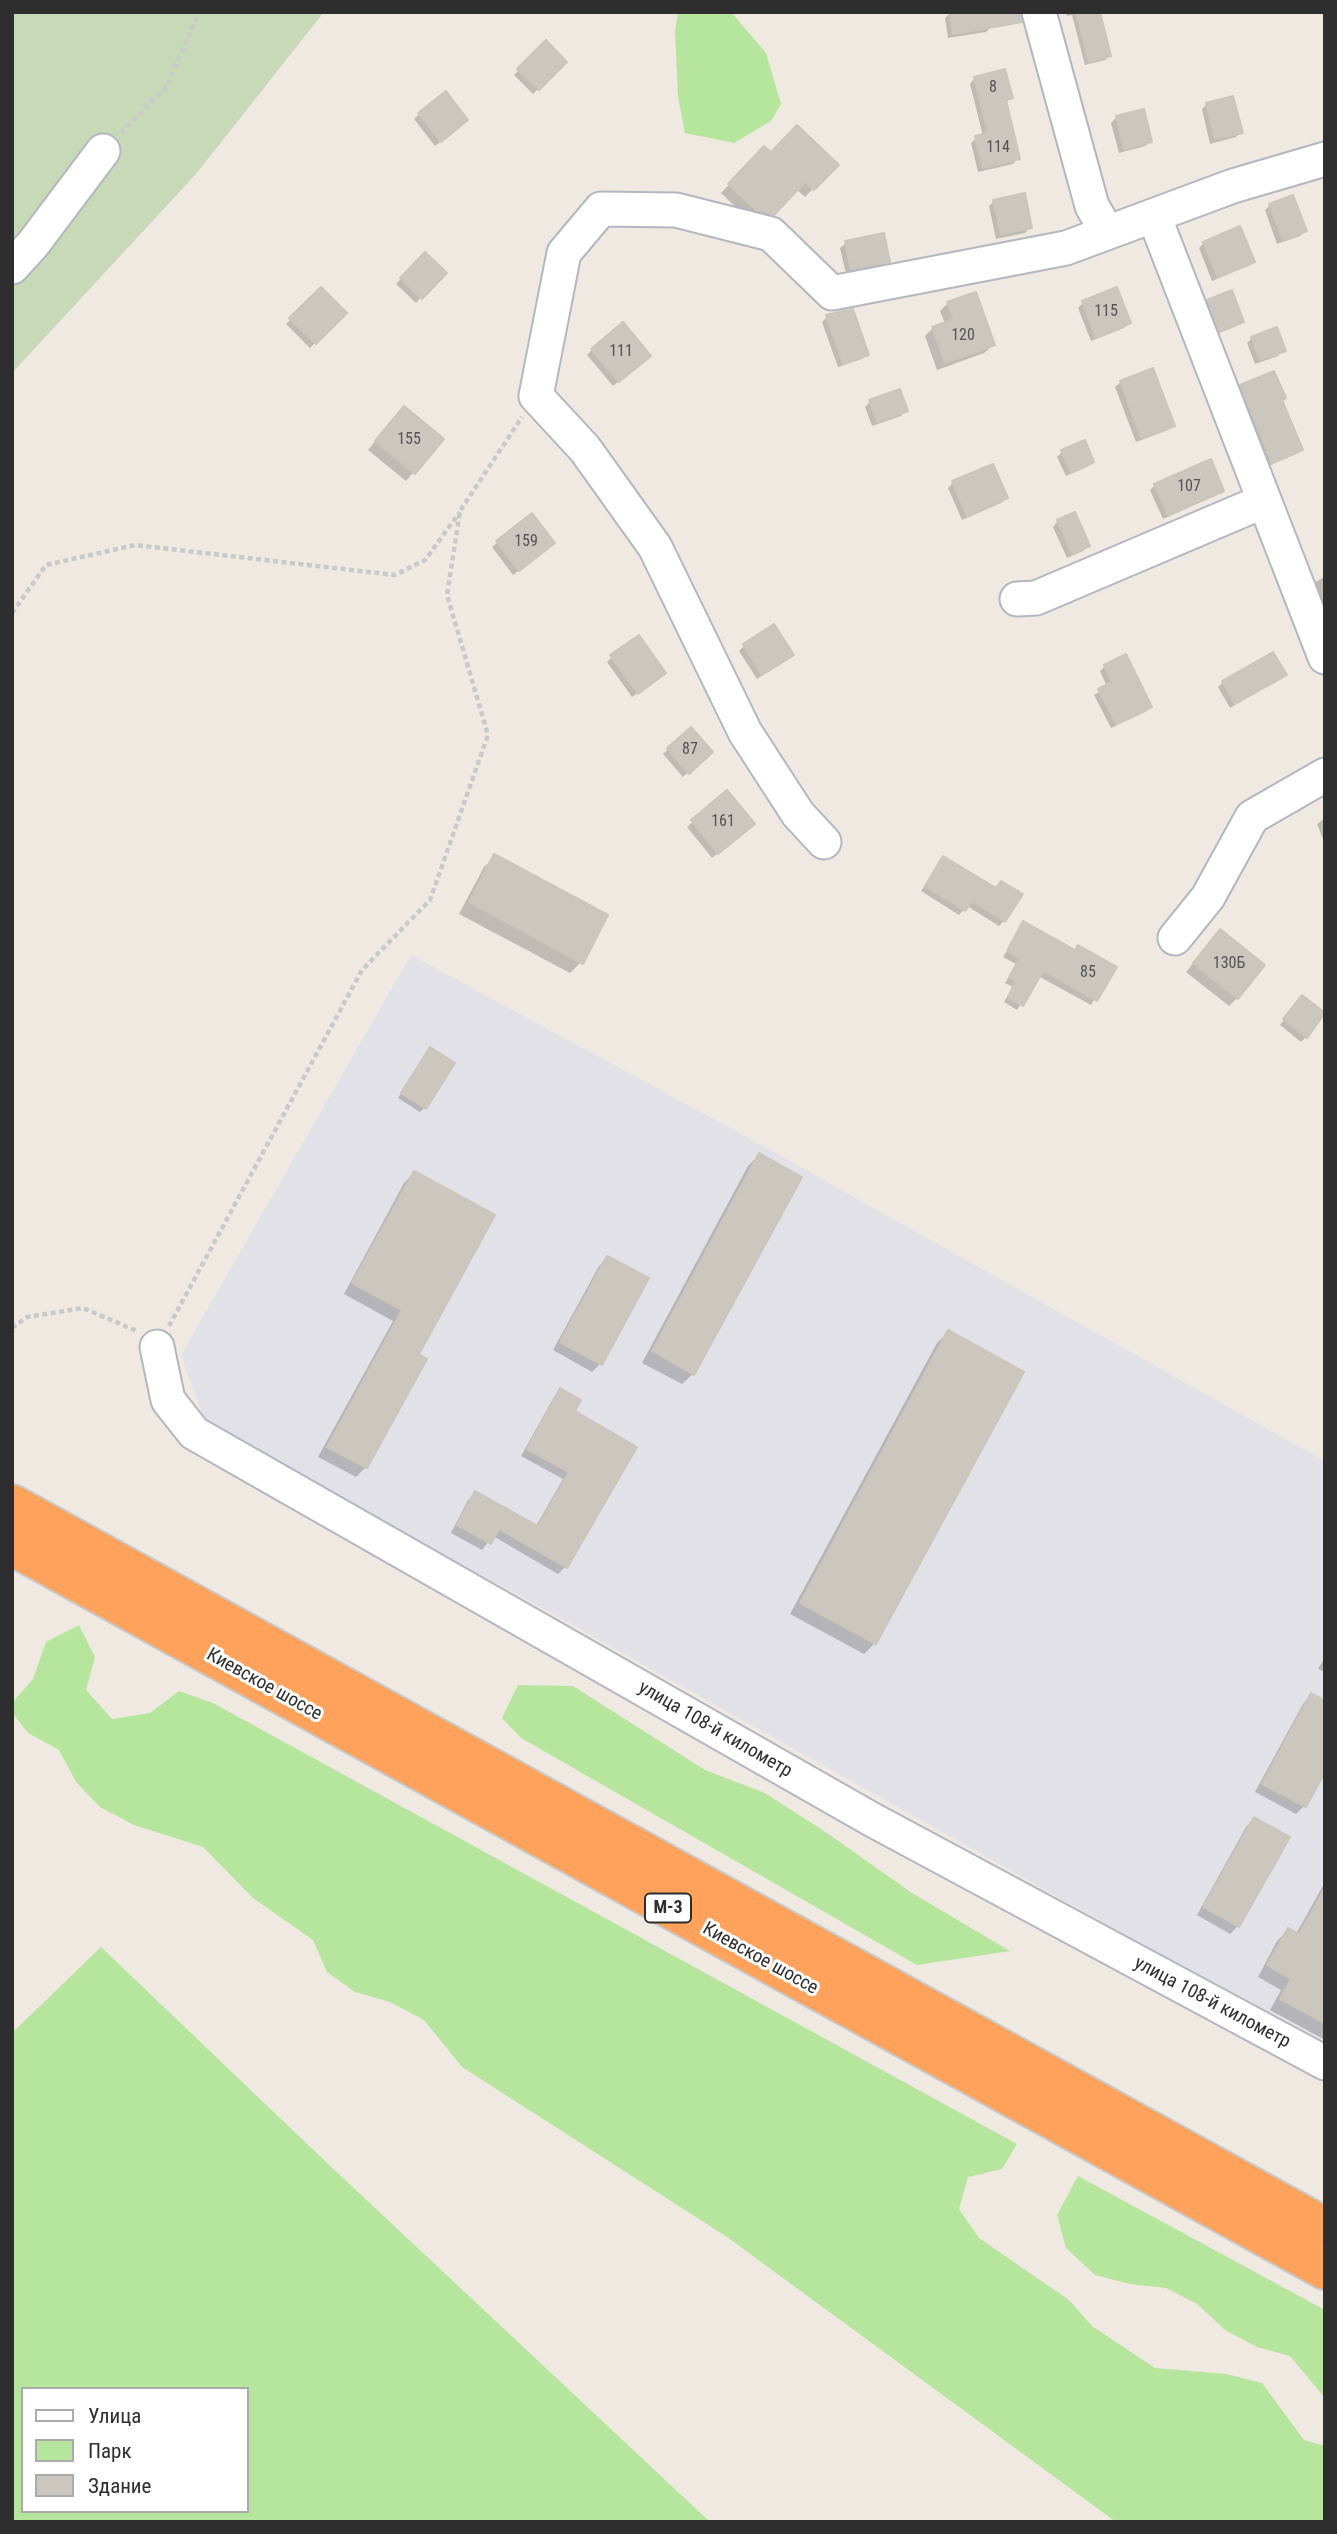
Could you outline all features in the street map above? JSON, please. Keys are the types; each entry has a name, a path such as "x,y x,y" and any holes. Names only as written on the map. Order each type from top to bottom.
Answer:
{"highway":[{"name":"Киевское шоссе","path":"12,1504 1325,2227"},
{"name":"Киевское шоссе","path":"12,1546 1325,2270"}],"street":[{"path":"1039,12 1092,206 1107,232"},
{"path":"12,267 33,244 103,151"},
{"path":"824,842 798,814 745,733 655,547 585,449 536,396 564,253 601,209 676,210 771,234 832,293 1066,248 1233,186 1325,159"},
{"path":"1154,216 1325,657"},
{"path":"1017,599 1036,598 1265,502"},
{"path":"1175,938 1208,897 1252,817 1325,775"},
{"name":"улица 108-й километр","path":"157,1348 168,1400 194,1433 871,1819 1325,2063"}],"path":[{"path":"103,151 167,86 199,12"},
{"path":"12,613 46,565 135,545 395,575 425,561 536,396"},
{"path":"12,1328 27,1317 83,1308 133,1327 157,1348 362,970 430,900 488,735 447,595 460,511"}],"shaded area":[{"path":"411,955 738,1132 1325,1461 1325,2041 1156,1952 560,1618 206,1425 181,1355"}],"green space":[{"path":"12,12 324,12 196,174 12,373"},
{"path":"678,12 731,12 766,53 781,104 771,121 734,143 685,133 678,97 675,32"},
{"path":"79,1625 95,1657 86,1690 112,1719 150,1713 179,1691 213,1703 1017,2144 1002,2169 968,2177 959,2209 979,2238 1069,2300 1092,2326 1155,2368 1227,2374 1262,2383 1304,2440 1325,2446 1325,2522 1116,2522 727,2237 462,2067 424,2020 390,2002 355,1992 327,1972 313,1940 253,1898 203,1847 134,1825 100,1807 76,1782 59,1750 28,1733 12,1712 12,1703 33,1679 46,1642"},
{"path":"518,1685 573,1686 705,1770 765,1793 912,1893 1010,1951 917,1965 521,1738 502,1718"},
{"path":"101,1947 710,2522 12,2522 12,2033"},
{"path":"1078,2176 1325,2310 1325,2398 1290,2356 1257,2347 1225,2330 1197,2304 1166,2288 1130,2284 1095,2275 1066,2248 1057,2215"}],"building":[{"path":"949,12 1020,12 1022,22 953,34"},
{"path":"1076,12 1100,12 1111,56 1089,62"},
{"path":"546,40 567,62 539,90 517,69"},
{"path":"1005,69 1013,98 1006,100 1020,159 983,168 975,136 988,133 974,77"},
{"path":"446,91 468,120 441,142 418,113"},
{"path":"1233,96 1243,133 1215,139 1206,103"},
{"path":"1144,109 1152,142 1124,149 1116,116"},
{"path":"797,125 839,165 814,190 805,182 774,215 756,210 728,184 764,146 771,152"},
{"path":"1025,193 1032,228 1001,234 993,200"},
{"path":"1293,195 1307,231 1283,240 1269,204"},
{"path":"1240,226 1255,262 1218,277 1203,242"},
{"path":"884,233 890,262 851,270 845,241"},
{"path":"425,252 447,273 422,299 400,278"},
{"path":"321,287 347,313 316,344 289,318"},
{"path":"1117,287 1131,323 1096,338 1082,301"},
{"path":"1232,290 1244,322 1219,331 1207,300"},
{"path":"976,292 995,345 945,363 932,327 954,319 947,302"},
{"path":"853,309 869,355 843,364 826,315"},
{"path":"623,322 651,356 619,382 591,349"},
{"path":"1277,327 1286,351 1260,360 1251,337"},
{"path":"1153,368 1175,426 1141,438 1120,381"},
{"path":"1274,371 1286,398 1282,400 1303,450 1272,463 1240,385"},
{"path":"900,389 908,411 877,422 869,400"},
{"path":"404,406 444,439 415,474 375,441"},
{"path":"1085,440 1094,462 1071,473 1061,450"},
{"path":"1211,459 1224,491 1168,515 1154,484"},
{"path":"993,464 1008,498 967,516 952,481"},
{"path":"1075,512 1090,546 1072,554 1057,520"},
{"path":"532,513 555,543 519,571 496,541"},
{"path":"774,624 794,655 762,675 743,644"},
{"path":"639,635 666,673 638,694 610,655"},
{"path":"1273,652 1287,675 1235,704 1222,681"},
{"path":"1126,654 1152,707 1116,724 1098,689 1112,682 1104,665"},
{"path":"691,727 713,752 689,774 667,748"},
{"path":"727,790 755,824 718,854 691,820"},
{"path":"494,854 608,915 583,964 469,902"},
{"path":"943,856 996,888 1001,881 1023,894 1005,922 972,901 965,911 925,886"},
{"path":"1023,921 1075,950 1078,945 1117,967 1097,1001 1043,971 1023,1006 1008,997 1016,981 1009,977 1020,958 1007,951"},
{"path":"1220,929 1265,965 1238,999 1193,963"},
{"path":"1302,995 1325,1013 1307,1038 1283,1019"},
{"path":"430,1047 455,1063 426,1109 401,1093"},
{"path":"759,1153 802,1177 694,1375 652,1351"},
{"path":"414,1171 495,1215 419,1354 427,1359 367,1468 327,1447 402,1310 352,1283"},
{"path":"607,1256 649,1278 602,1365 560,1342"},
{"path":"948,1330 1024,1372 876,1644 800,1603"},
{"path":"560,1388 581,1400 575,1411 637,1447 567,1568 499,1529 491,1544 457,1525 475,1491 538,1526 569,1472 527,1449"},
{"path":"1311,1693 1325,1701 1325,1772 1306,1807 1262,1784"},
{"path":"1254,1817 1290,1837 1239,1927 1203,1907"},
{"path":"1325,1888 1325,2023 1280,1999 1291,1979 1267,1965 1288,1928 1299,1934"}]}
